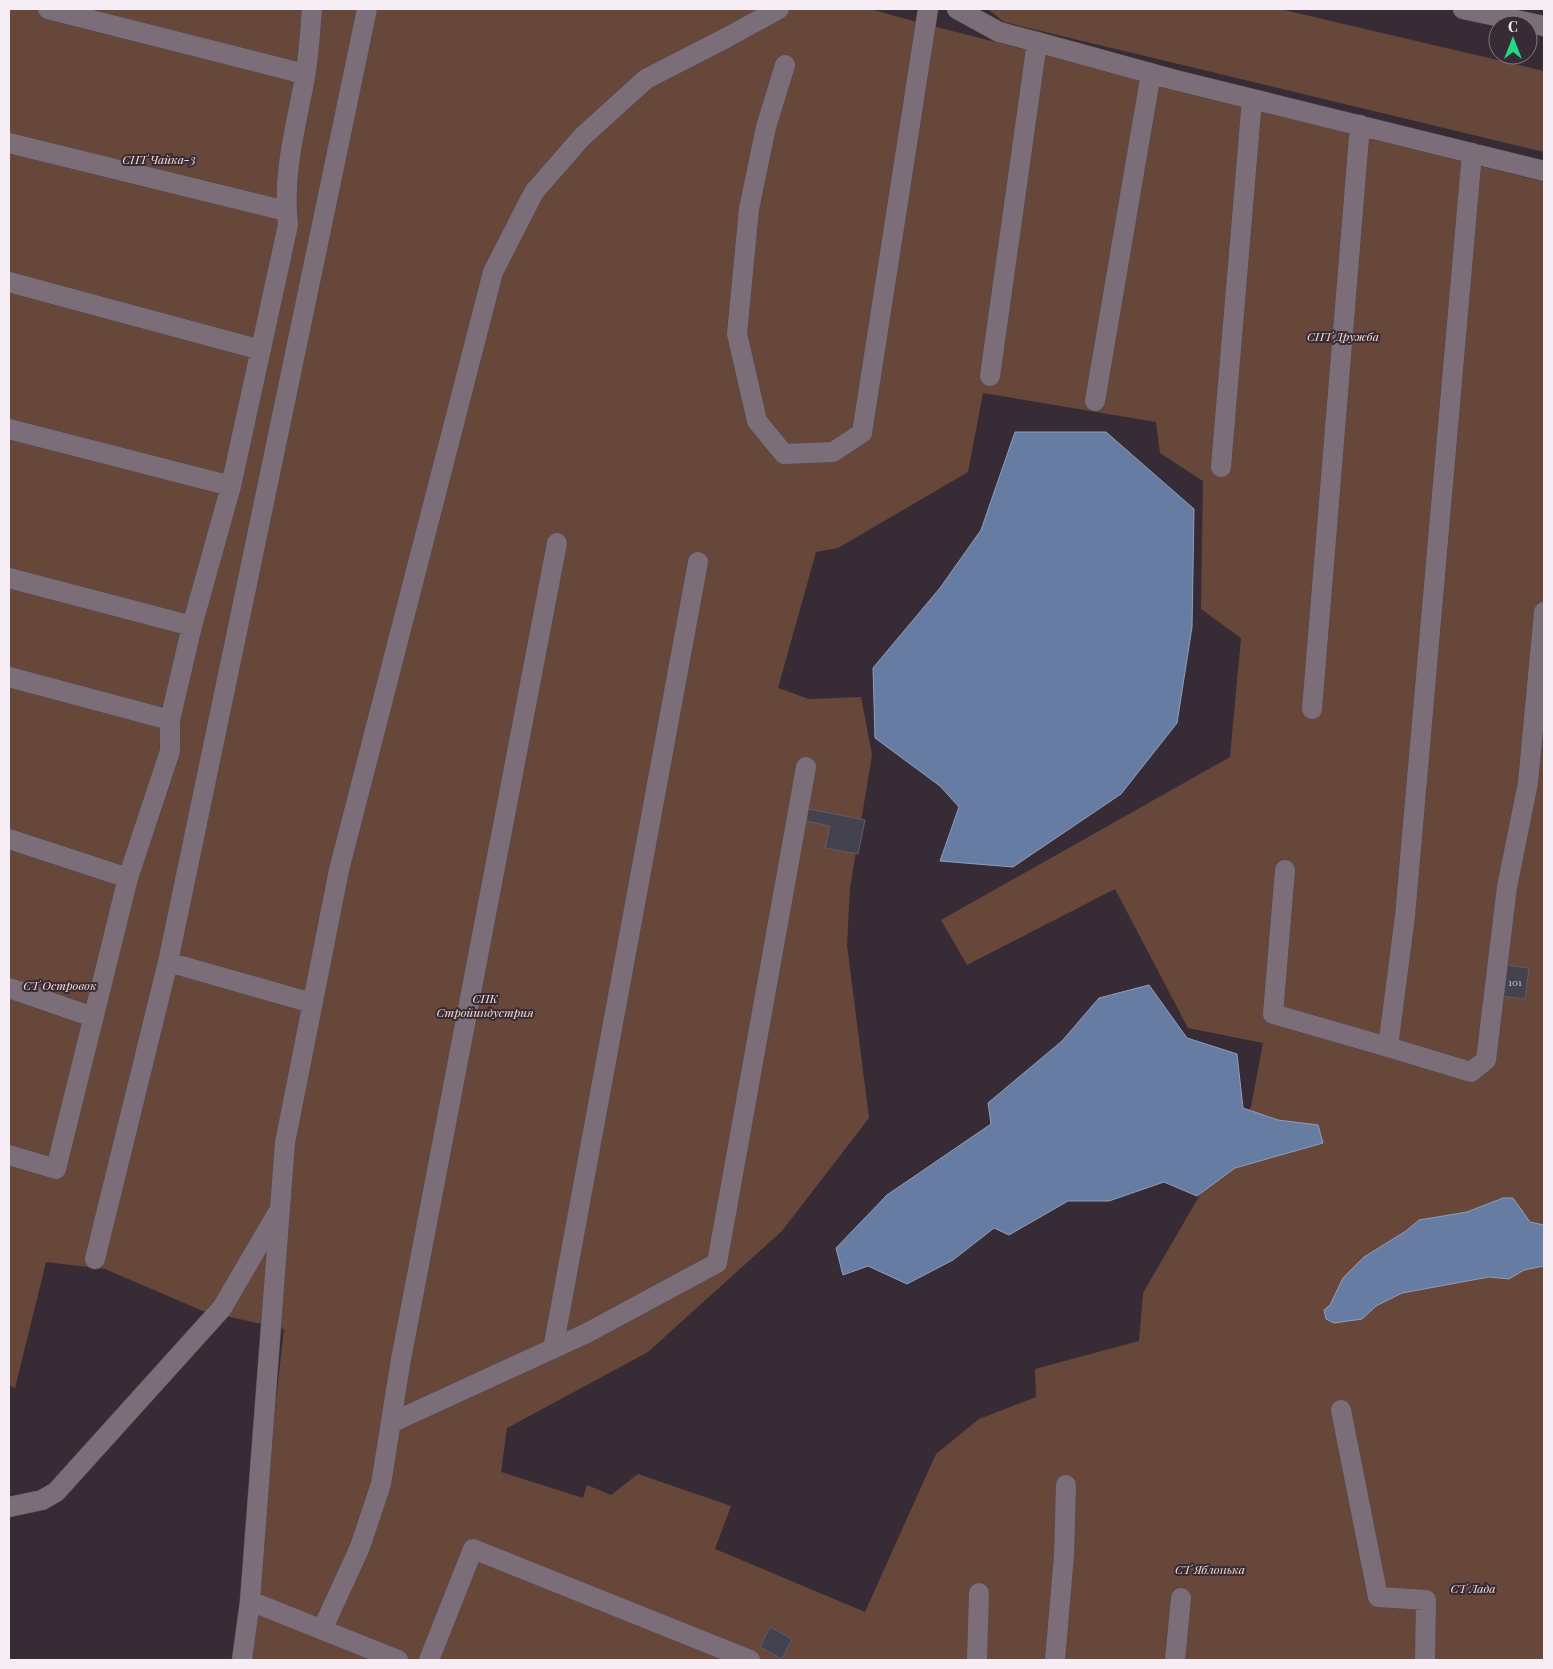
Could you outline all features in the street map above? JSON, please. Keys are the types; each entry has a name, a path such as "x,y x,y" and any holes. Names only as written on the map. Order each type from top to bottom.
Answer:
{"street":[{"path":"48,9 293,70 305,76"},
{"path":"9,1154 56,1169 128,878 170,752 170,720 192,626 230,486 288,225 286,211 291,144 305,76 312,9"},
{"path":"95,1259 168,962 367,9"},
{"path":"242,1660 250,1600 285,1143 339,870 493,272 534,192 582,136 646,78 779,9"},
{"path":"786,65 766,126 749,209 737,334 757,421 784,454 833,452 862,433 928,9"},
{"path":"957,9 1000,32 1252,99 1544,170"},
{"path":"1463,9 1544,26"},
{"path":"990,376 1037,42"},
{"path":"1095,401 1151,73"},
{"path":"1221,467 1252,99"},
{"path":"1312,710 1360,125"},
{"path":"9,143 286,211"},
{"path":"1388,1047 1404,916 1472,153"},
{"path":"9,282 261,350"},
{"path":"9,429 230,486"},
{"path":"322,1630 360,1547 381,1484 401,1359 557,543"},
{"path":"553,1349 698,562"},
{"path":"9,578 192,626"},
{"path":"1285,870 1273,1014 1471,1072 1486,1060 1507,887 1528,783 1544,612"},
{"path":"9,677 170,720"},
{"path":"391,1423 587,1333 716,1263 806,767"},
{"path":"9,839 128,878"},
{"path":"168,962 312,1003"},
{"path":"9,988 93,1017"},
{"path":"9,1507 42,1500 56,1492 222,1308 280,1210"},
{"path":"1340,1410 1378,1597 1426,1600 1424,1660"},
{"path":"1055,1660 1064,1555 1066,1485"},
{"path":"429,1660 473,1549 750,1660"},
{"path":"977,1660 979,1593"},
{"path":"1175,1660 1181,1598"},
{"path":"250,1600 398,1660"}],"green space":[{"path":"9,9 870,9 1544,182 1544,1660 247,1660 284,1329 203,1311 105,1269 46,1262 15,1388 9,1385","holes":["983,393 1156,422 1160,453 1203,481 1201,609 1241,638 1230,757 941,920 967,965 1115,889 1188,1028 1263,1043 1251,1107 1143,1293 1139,1341 1035,1369 1036,1397 979,1419 936,1454 865,1612 715,1549 731,1506 638,1474 611,1495 587,1485 583,1498 501,1472 507,1428 648,1352 782,1231 869,1118 847,945 850,888 872,755 861,697 809,699 778,688 816,552 838,548 968,472"]},
{"path":"988,9 1280,9 1488,58 1488,65 1518,65 1544,71 1544,152 1004,22"}],"water":[{"path":"1015,432 1106,432 1194,509 1192,627 1177,723 1121,794 1013,867 940,861 959,807 940,786 875,738 873,668 940,588 981,530"},
{"path":"1149,985 1187,1038 1237,1054 1243,1108 1278,1120 1318,1125 1323,1143 1235,1168 1197,1196 1164,1182 1109,1201 1068,1201 1009,1235 994,1228 953,1260 907,1284 868,1266 843,1275 836,1248 887,1195 991,1124 988,1103 1062,1041 1099,998"},
{"path":"1503,1198 1513,1198 1530,1222 1544,1225 1544,1266 1524,1270 1509,1279 1489,1277 1402,1293 1376,1306 1362,1319 1334,1323 1326,1319 1324,1310 1330,1305 1343,1278 1364,1257 1406,1231 1419,1220 1467,1212"}],"building":[{"path":"804,808 865,820 858,854 825,848 830,826 802,820"},
{"path":"1506,965 1529,968 1525,999 1501,996"},
{"path":"770,1627 792,1639 782,1659 760,1647"}],"park label":[{"name":"СНТ Чайка-3","path":"159,160"},
{"name":"СНТ Дружба","path":"1343,337"},
{"name":"СТ Островок","path":"60,986"},
{"name":"СПК Стройиндустрия","path":"485,1006"},
{"name":"СТ Яблонька","path":"1210,1570"},
{"name":"СТ Лада","path":"1473,1589"}]}
